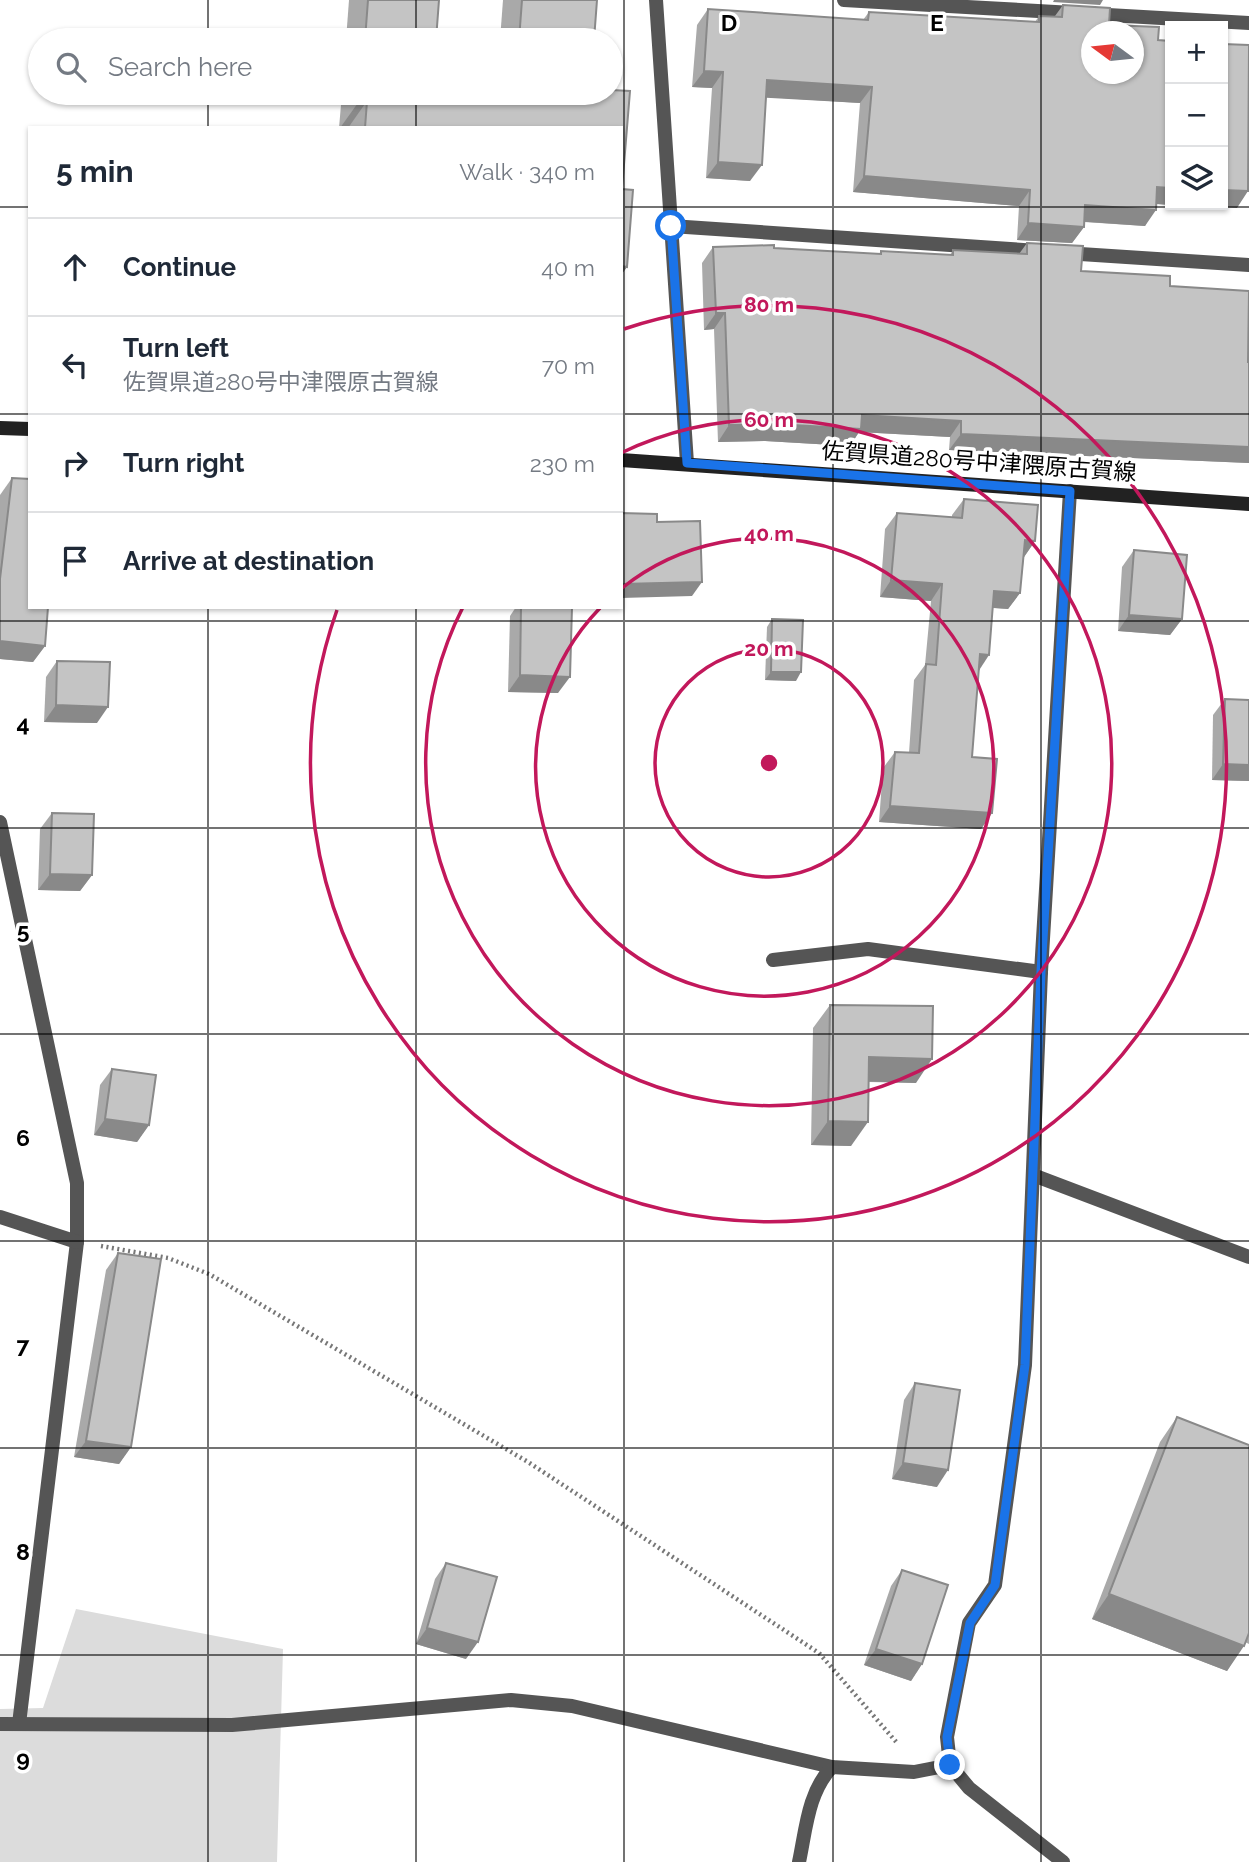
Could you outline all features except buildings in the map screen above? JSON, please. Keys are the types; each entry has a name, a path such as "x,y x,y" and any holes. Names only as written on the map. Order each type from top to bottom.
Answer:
{"main road":[{"path":"0,428 28,429"},
{"name":"佐賀県道280号中津隈原古賀線","path":"623,460 1249,504"}],"street":[{"path":"656,0 687,463"},
{"path":"844,0 1249,23"},
{"path":"671,226 1249,265"},
{"path":"1063,1862 969,1788 950,1765 947,1737 970,1623 995,1585 1025,1365 1041,972 1070,491"},
{"path":"0,822 78,1184 77,1242 19,1724"},
{"path":"773,960 868,948 1041,972"},
{"path":"1033,1175 1249,1257"},
{"path":"0,1217 77,1242"},
{"path":"0,1724 232,1725 511,1699 572,1706 832,1767 914,1772 950,1765"},
{"path":"799,1862 813,1796 821,1779 832,1767"}],"path":[{"path":"77,1242 168,1258 209,1274 528,1462 819,1653 896,1743 907,1747"}],"shaded area":[{"path":"76,1609 283,1649 277,1862 0,1862 0,1709 43,1708"}],"route":[{"path":"671,226 687,463 1070,491 1041,972 1025,1365 995,1585 970,1623 947,1737 950,1765"}]}
